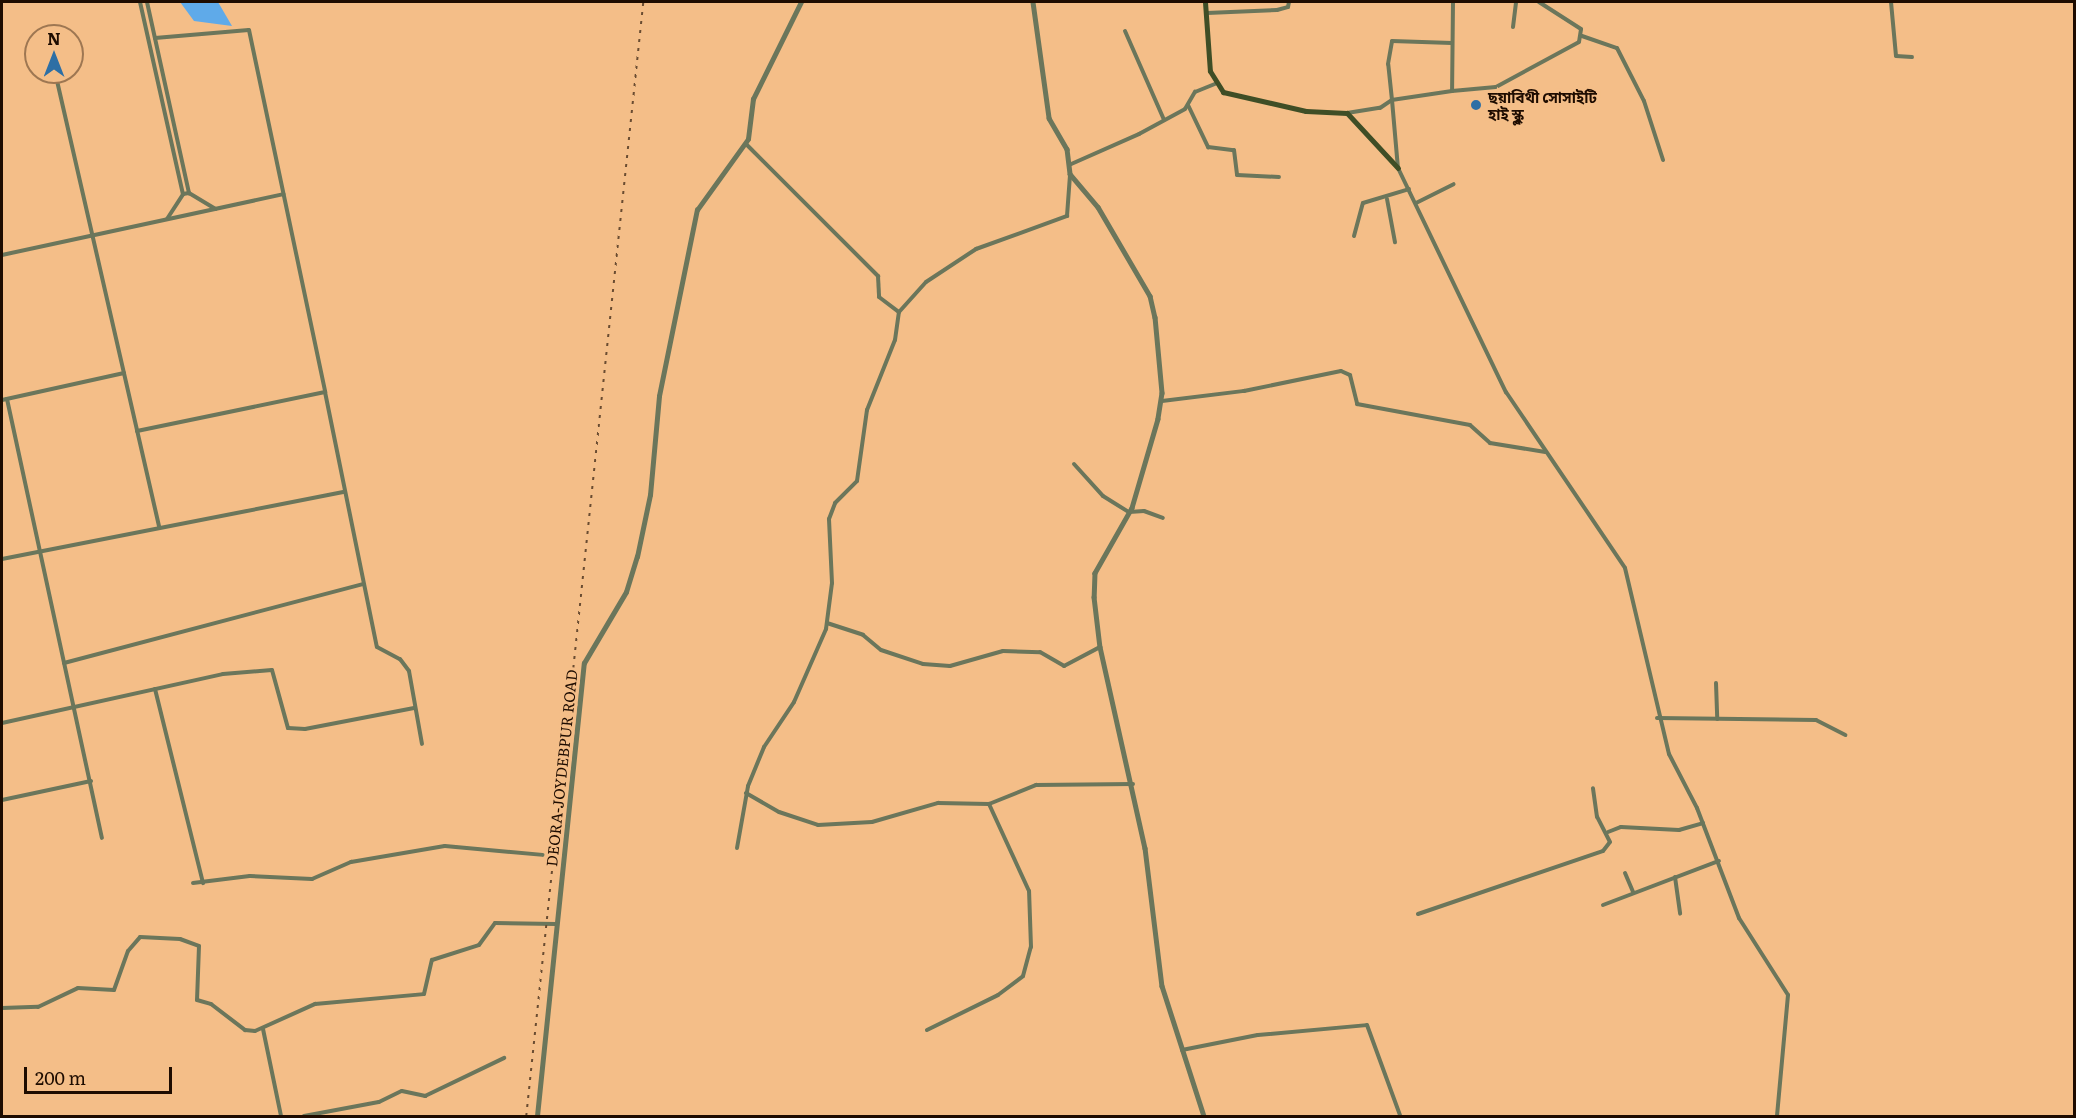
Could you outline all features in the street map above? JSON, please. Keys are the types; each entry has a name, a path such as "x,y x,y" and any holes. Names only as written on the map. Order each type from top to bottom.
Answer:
{"main road":[{"path":"1206,2 1210,71 1215,84 1235,98 1306,111 1347,113 1398,168"}],"street":[{"path":"140,2 183,194"},
{"path":"147,2 189,192 216,209"},
{"name":"DEORA-JOYDEBPUR ROAD","path":"537,1116 584,663 626,592 637,557 651,489 659,396 697,210 746,144 753,99 801,2"},
{"path":"1033,2 1049,118 1067,149 1071,174 1098,207 1153,304 1162,401 1129,512 1095,573 1100,647 1133,784 1157,956 1181,1050 1204,1116"},
{"path":"1207,13 1277,10 1288,7 1289,2"},
{"path":"1452,92 1453,2"},
{"path":"1514,27 1516,2"},
{"path":"1539,2 1568,19 1582,36 1617,48 1644,101 1663,160"},
{"path":"1891,2 1896,56 1912,57"},
{"path":"155,38 249,30 377,647 400,659 409,671 422,744"},
{"path":"1125,31 1164,120"},
{"path":"1347,113 1380,108 1392,100 1496,87 1582,36"},
{"path":"1452,43 1389,43 1398,168 1506,392 1624,568 1649,658 1657,718 1669,754 1719,861 1739,918 1788,995 1777,1116"},
{"path":"58,84 95,236 159,526"},
{"path":"1068,166 1164,120 1188,105 1195,92 1215,84"},
{"path":"1188,105 1208,147 1234,150 1237,175 1280,177"},
{"path":"746,144 878,276 879,297 899,312"},
{"path":"737,848 746,794 764,747 794,702 827,622 832,583 829,519 835,503 857,481 867,410 895,340 899,312 926,282 976,249 1067,216 1071,174"},
{"path":"1416,203 1454,184"},
{"path":"1354,236 1363,203 1387,199 1409,189"},
{"path":"166,220 183,194 189,192"},
{"path":"2,255 283,194"},
{"path":"1387,199 1395,242"},
{"path":"1162,401 1245,391 1341,371 1350,375 1357,404 1470,425 1490,442 1545,452"},
{"path":"2,400 124,373"},
{"path":"137,431 325,392"},
{"path":"8,399 102,838"},
{"path":"1074,464 1103,496 1129,512 1144,511 1163,518"},
{"path":"2,559 159,526 344,492"},
{"path":"64,663 363,584"},
{"path":"827,622 863,635 881,650 923,664 950,666 1003,651 1040,652 1064,666 1100,647"},
{"path":"2,723 223,674 272,669 288,728 305,729 414,708"},
{"path":"1716,683 1717,719"},
{"path":"155,689 203,884"},
{"path":"1657,718 1816,720 1845,735"},
{"path":"2,800 91,781"},
{"path":"746,794 779,812 818,825 872,822 938,803 989,804 1036,785 1133,784"},
{"path":"1418,914 1603,851 1610,842 1608,832 1597,817 1593,788"},
{"path":"927,1030 998,995 1023,976 1031,947 1029,891 989,804"},
{"path":"1608,832 1621,827 1679,830 1703,824"},
{"path":"193,883 203,884 250,876 312,879 351,862 445,846 543,855"},
{"path":"1603,905 1719,861"},
{"path":"1625,873 1634,892"},
{"path":"1675,877 1680,914"},
{"path":"2,1008 33,1009 78,988 118,989 128,951 140,937 147,936 199,946 197,1000 211,1004 245,1030 263,1029 315,1004 424,994 432,960 479,945 495,923 556,924"},
{"path":"1181,1050 1293,1030 1367,1024 1400,1115"},
{"path":"263,1029 281,1116"},
{"path":"304,1116 379,1102 402,1091 425,1096 504,1058"}],"water":[{"path":"180,2 218,2 232,26 194,21"}],"railway":[{"path":"526,1116 643,2"}],"place":[{"name":"ছয়াবিথী সোসাইটি হাই স্কুল","path":"1476,105"}]}
